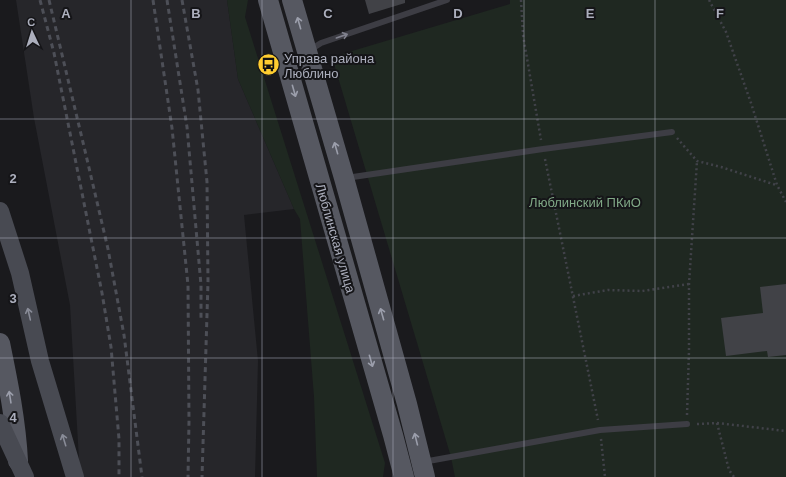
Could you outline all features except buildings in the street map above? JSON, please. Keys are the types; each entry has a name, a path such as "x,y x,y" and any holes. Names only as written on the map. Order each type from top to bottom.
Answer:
{"main road":[{"name":"Люблинская улица","path":"268,0 404,477"},
{"name":"Люблинская улица","path":"292,0 344,178 424,470"},
{"path":"0,211 20,273 40,361 75,477"},
{"path":"0,343 17,444 19,477"},
{"path":"0,422 25,477"}],"lane":[{"path":"307,52 321,43 447,0"},
{"path":"344,178 672,132"},
{"path":"424,470 600,430 687,424"}],"path":[{"path":"521,0 523,35 543,149 600,430 605,477"},
{"path":"709,0 726,32 751,102 777,186 786,202"},
{"path":"672,132 697,161 777,186"},
{"path":"697,161 689,284 687,424 717,423 786,431"},
{"path":"573,296 608,290 642,291 689,284"},
{"path":"717,423 729,470 734,477"}],"shaded area":[{"path":"16,0 227,0 238,79 294,209 244,215 258,361 255,477 80,477 70,305 34,118"}],"green space":[{"path":"227,0 248,0 245,17 385,463 383,477 317,477 314,397 300,219 294,209 238,79"},
{"name":"Люблинский ПКиО","path":"510,0 786,0 786,477 455,477 451,457 332,57 510,4"}],"railway":[{"path":"40,0 54,53 102,293 111,347 119,439 119,477"},
{"path":"49,0 108,249 124,335 142,477"},
{"path":"153,0 172,128 188,285 188,477"},
{"path":"167,0 187,127 201,285 201,320"},
{"path":"182,0 198,90 207,182 208,282 202,477"}],"place":[{"name":"Управа района Люблино","path":"269,65"}]}
